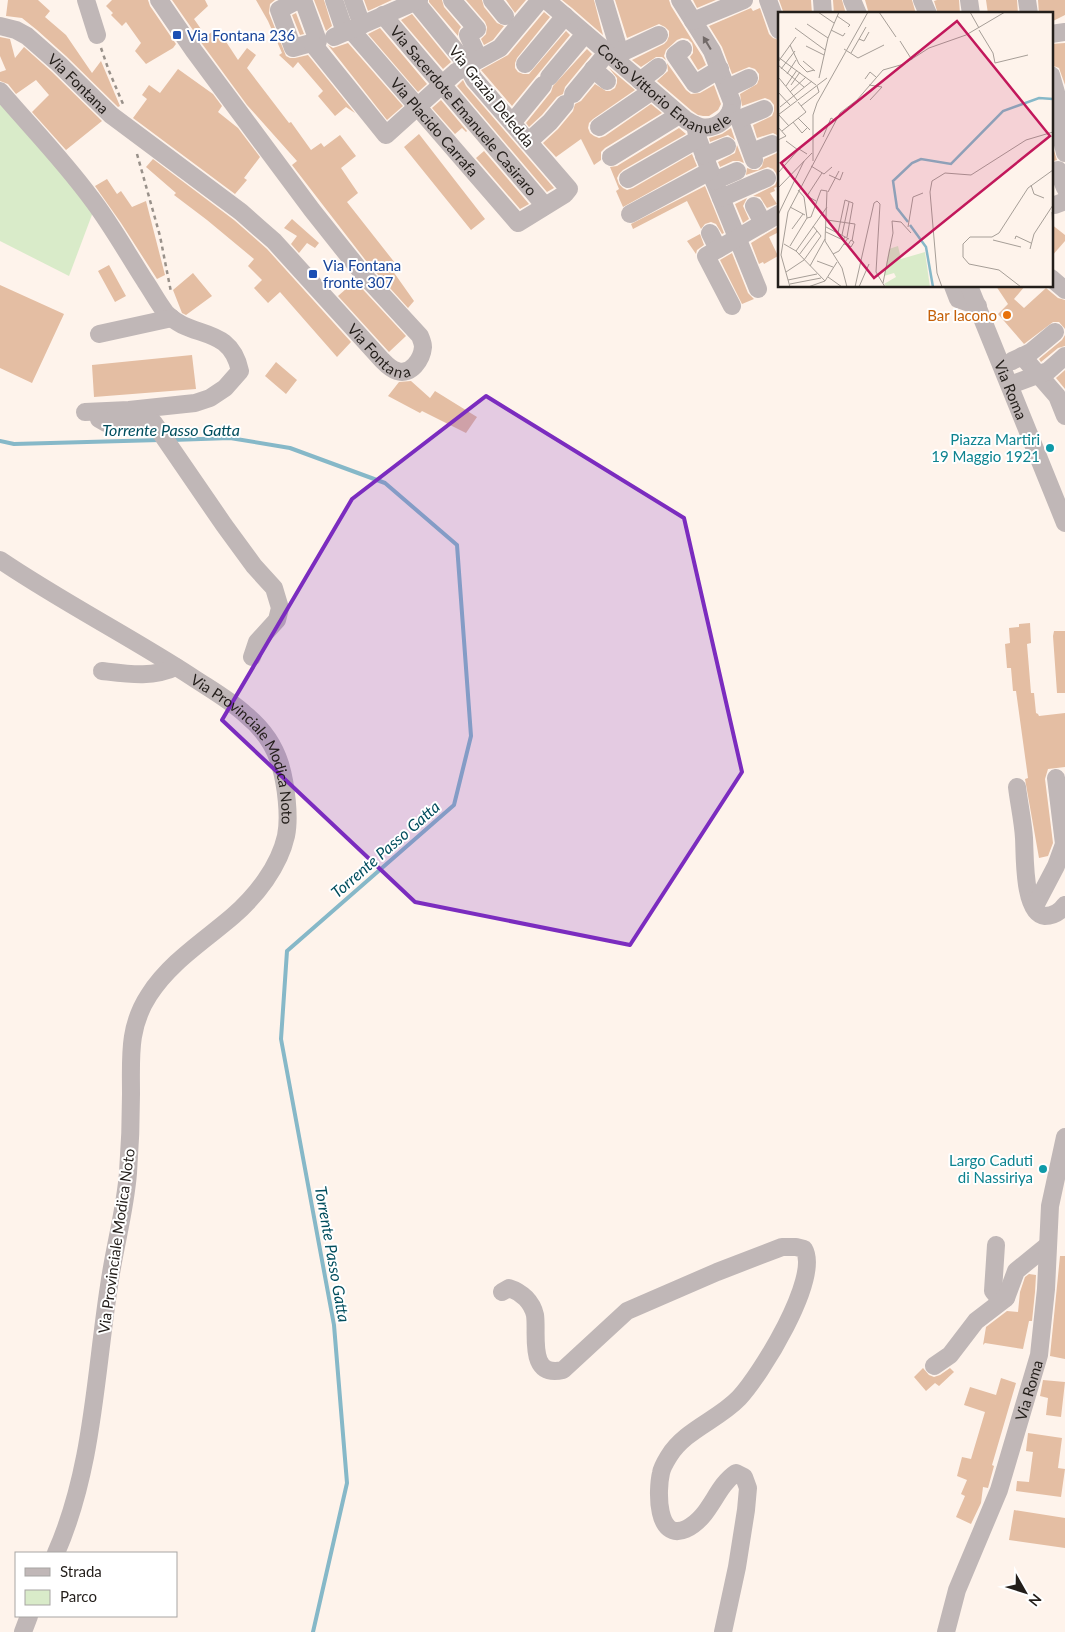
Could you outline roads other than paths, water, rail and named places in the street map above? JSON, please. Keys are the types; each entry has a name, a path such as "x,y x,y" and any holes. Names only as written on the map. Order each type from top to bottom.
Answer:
{"street":[{"path":"86,0 97,35"},
{"name":"Via Fontana","path":"0,26 16,30 27,36 59,64 111,116 242,212 274,241 389,367 398,372 407,371 416,365 423,345 420,336 363,274 312,210 194,51 159,0"},
{"path":"334,0 337,35 386,135 456,72 500,48 540,0"},
{"path":"337,35 353,0"},
{"path":"452,0 477,29 468,35 473,62"},
{"path":"492,0 505,16"},
{"name":"Corso Vittorio Emanuele","path":"546,0 585,34 613,54 696,132 734,116 728,88 712,51 680,0"},
{"path":"604,0 613,54"},
{"path":"693,22 744,0"},
{"path":"768,0 778,27"},
{"path":"852,0 857,12"},
{"path":"922,0 927,12"},
{"path":"337,35 293,1 279,10 293,48 337,35 417,1"},
{"name":"Via Grazia Deledda","path":"417,1 473,62 474,78 569,189 545,206"},
{"name":"Via Sacerdote Emanuele Casiraro","path":"383,15 545,206"},
{"path":"525,64 564,16"},
{"path":"1052,34 1065,32"},
{"path":"494,146 585,34"},
{"name":"Via Placido Carrafa","path":"337,35 417,107 518,223 545,206"},
{"path":"528,142 550,122 593,70 613,54 659,35"},
{"path":"682,48 675,55 695,84 720,69"},
{"path":"599,127 646,86 658,66"},
{"path":"593,70 606,81"},
{"path":"1052,77 1061,94 1063,116 1058,123 1065,151"},
{"path":"728,88 749,78"},
{"path":"0,91 91,198 169,315 184,325 216,337 234,353 240,371 225,388 210,398 195,403 91,412 106,423 154,423 224,525 254,566 274,588 280,608 277,620 257,642 252,657"},
{"path":"764,109 734,116 753,156 772,144"},
{"path":"611,157 679,115"},
{"path":"628,179 696,132 758,289"},
{"path":"630,214 709,169 727,146"},
{"path":"709,169 737,171"},
{"path":"1058,170 1065,188"},
{"path":"721,198 767,178"},
{"path":"754,206 762,223"},
{"path":"732,306 706,256 778,215"},
{"path":"710,233 718,249"},
{"path":"1052,279 1065,290"},
{"path":"954,288 958,300 978,306"},
{"name":"Via Roma","path":"970,288 1062,508"},
{"path":"99,334 169,315"},
{"path":"1002,366 1031,352 1055,332"},
{"path":"1022,356 1057,396 1065,416"},
{"path":"1010,385 1048,371 1065,356"},
{"name":"Via Provinciale Modica Noto","path":"0,560 176,667 228,700 248,716 273,746 281,766 286,792 286,835 279,856 268,876 235,914 161,978 139,1012 131,1046 128,1178 109,1287 97,1382 82,1477 56,1552"},
{"path":"102,671 144,675 164,673 176,667"},
{"path":"1034,906 1056,866 1064,844 1056,778"},
{"path":"1017,787 1024,837 1026,880 1034,906 1038,914 1050,916 1060,912 1065,905"},
{"name":"Via Roma","path":"946,1632 957,1590 1000,1490 1039,1354 1046,1289 1048,1245 1058,1207 1065,1137"},
{"path":"996,1245 993,1292 998,1298 1006,1298"},
{"path":"934,1366 950,1355 976,1321 1006,1298 1016,1270 1048,1245"},
{"path":"502,1292 509,1288 516,1290 532,1306 535,1316 535,1346 539,1360 545,1368 554,1372 563,1370 627,1310 782,1247 804,1249 807,1254 807,1265 802,1289 775,1346 754,1380 723,1412 677,1443 661,1472 658,1491 661,1518 666,1526 673,1530 684,1530 698,1522 728,1478 736,1473 744,1477 748,1488 746,1510 737,1567 723,1632"},
{"path":"23,1632 29,1617"}],"waterway":[{"name":"Torrente Passo Gatta","path":"172,440 230,438 290,448 385,483 457,545 471,736 454,805 287,951 281,1039 334,1325 347,1483 313,1632"},
{"name":"Torrente Passo Gatta","path":"0,441 14,444 160,440"}],"place":[{"name":"Via Fontana 236","path":"177,35"},
{"name":"Via Fontana fronte 307","path":"313,274"},
{"name":"Bar Iacono","path":"1007,315"},
{"name":"Piazza Martiri 19 Maggio 1921","path":"1050,448"},
{"name":"Largo Caduti di Nassiriya","path":"1043,1169"}]}
